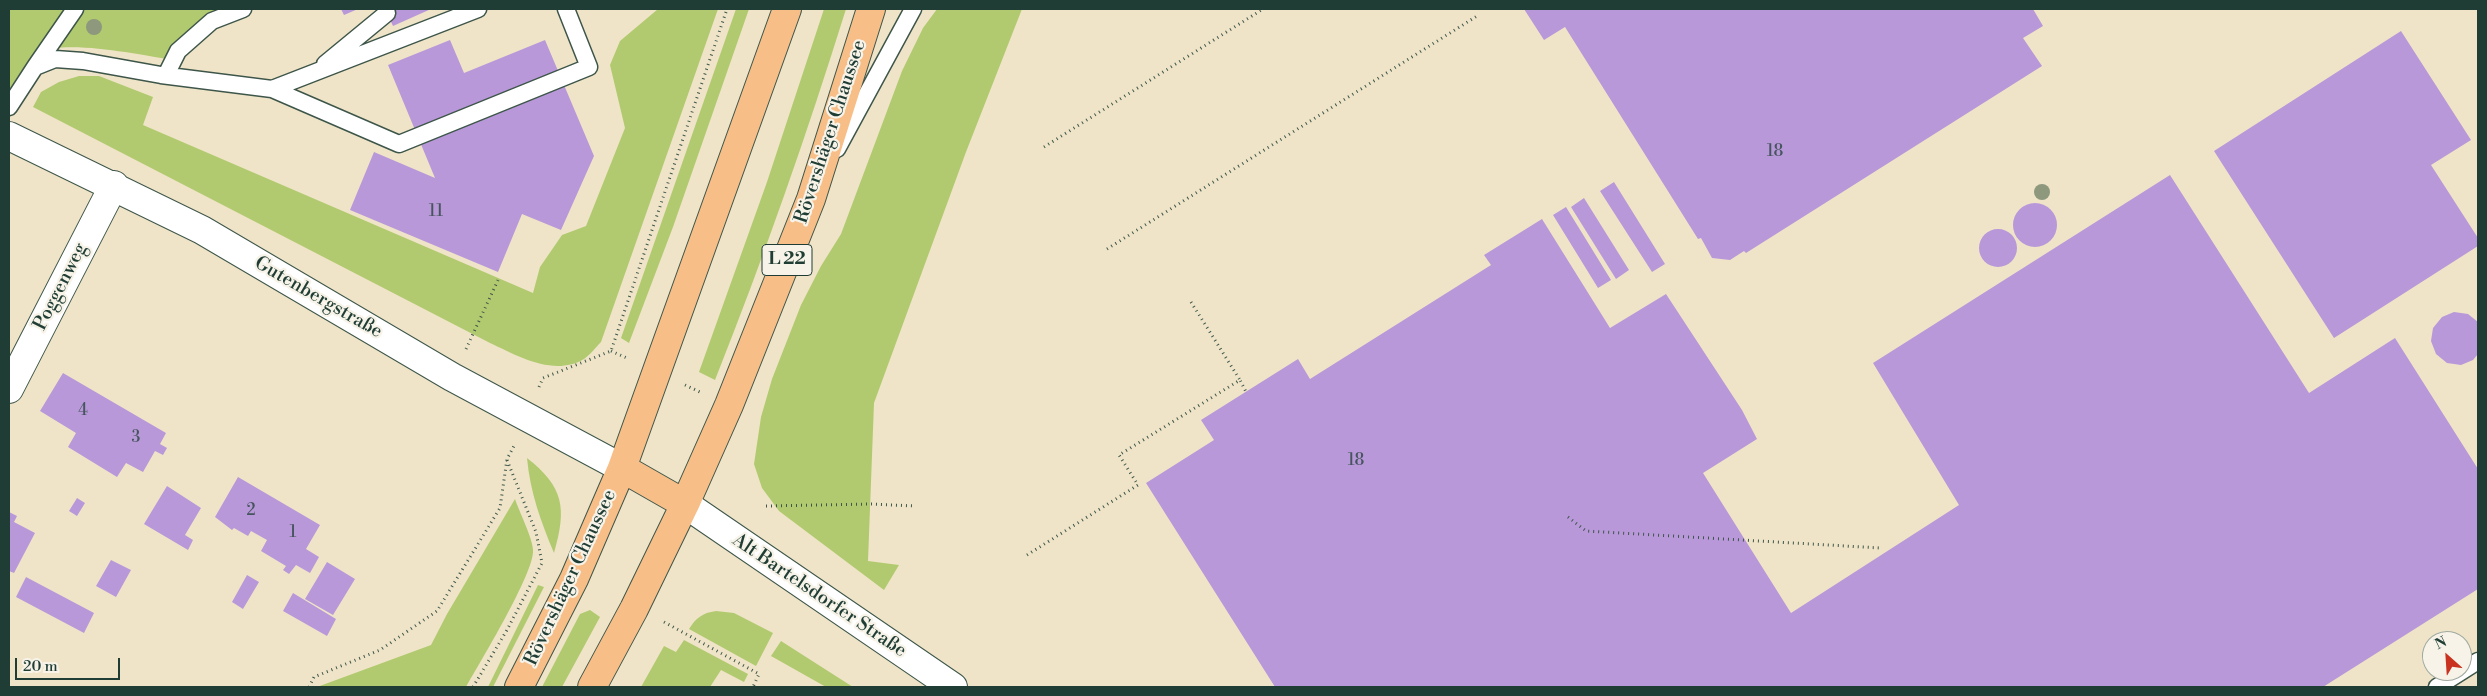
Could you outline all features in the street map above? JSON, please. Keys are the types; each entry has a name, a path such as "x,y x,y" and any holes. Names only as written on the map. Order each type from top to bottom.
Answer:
{"main road":[{"name":"Rövershäger Chaussee","path":"519,687 574,579 622,468 787,9"},
{"name":"Rövershäger Chaussee","path":"592,687 634,609 685,504 729,406 810,199 871,9"},
{"name":"Rövershäger Chaussee","path":"622,468 685,504"}],"street":[{"name":"Gutenbergstraße","path":"9,136 114,185 202,230 452,377 622,468"},
{"name":"Poggenweg","path":"9,389 114,185"},
{"name":"Alt Bartelsdorfer Straße","path":"685,504 953,687"}],"lane":[{"path":"9,107 75,9"},
{"path":"166,75 178,51 212,21 243,9"},
{"path":"272,89 478,9"},
{"path":"36,67 55,60 83,61 166,75 272,89 399,144 588,68 566,9"},
{"path":"810,199 913,9"},
{"path":"314,73 387,13"},
{"path":"2437,687 2478,662"}],"path":[{"path":"543,378 611,351 727,9"},
{"path":"1044,147 1263,9"},
{"path":"1107,249 1477,16"},
{"path":"452,377 499,278"},
{"path":"1191,302 1246,392"},
{"path":"1027,554 1138,485 1119,455 1240,380"},
{"path":"309,687 314,677 380,650 437,611 500,508 507,459 536,532 542,563 507,630 473,687"},
{"path":"766,506 871,504 915,506"},
{"path":"1568,517 1586,530 1880,548"},
{"path":"678,628 759,674 753,687"}],"green space":[{"path":"9,9 225,9 168,59 82,47 49,49 38,54 30,62 9,90"},
{"path":"658,9 718,9 601,342 584,359 561,366 536,363 512,354 33,107 41,92 59,82 79,76 99,76 153,97 143,125 533,293 540,267 562,235 586,226 625,128 610,65 620,41"},
{"path":"736,9 749,9 673,227 629,343 621,338"},
{"path":"824,9 846,9 784,195 751,288 715,380 699,372 767,182"},
{"path":"937,9 1022,9 966,152 874,403 868,561 899,565 884,590 779,511 762,488 754,464 761,417 772,379 801,305 821,266 841,234 902,71 923,28"},
{"path":"527,458 549,479 559,500 561,511 560,523 554,553 537,507"},
{"path":"515,499 532,545 531,561 516,597 466,687 317,687 431,645 447,614"},
{"path":"538,585 544,587 493,687 488,687"},
{"path":"590,610 600,617 562,687 542,687 580,614"},
{"path":"716,611 734,613 773,633 756,666 689,629 700,617"},
{"path":"684,640 748,674 744,682 721,670 710,687 641,687 664,646 676,652"},
{"path":"781,641 853,687 826,687 771,656"}],"building":[{"path":"341,9 358,9 344,15"},
{"path":"385,9 431,9 393,26"},
{"path":"1524,9 2033,9 2043,26 2023,38 2042,66 1746,253 1744,251 1730,260 1712,258 1701,238 1698,239 1565,27 1544,40"},
{"path":"2401,31 2471,140 2431,165 2478,238 2478,246 2334,338 2214,151"},
{"path":"450,40 464,73 545,40 594,156 561,230 522,214 498,272 350,210 374,152 435,178 388,65"},
{"path":"2170,175 2309,393 2395,338 2478,469 2478,589 2323,687 1275,687 1146,483 1214,440 1201,420 1298,359 1310,379 1491,265 1484,255 1542,219 1610,328 1666,294 1742,410 1757,439 1703,473 1791,613 1959,505 1873,363"},
{"path":"1614,182 1665,264 1652,272 1600,191"},
{"path":"1584,198 1629,270 1616,279 1571,207"},
{"path":"2031,203 2039,203 2051,209 2057,225 2051,241 2039,247 2031,247 2019,241 2013,229 2013,221 2019,209"},
{"path":"1566,207 1611,280 1598,288 1553,215"},
{"path":"1998,229 2012,234 2017,248 2012,262 1998,267 1984,262 1979,248 1984,234"},
{"path":"2454,312 2468,314 2478,322 2478,354 2473,360 2461,365 2447,363 2436,354 2431,341 2433,328 2442,317"},
{"path":"63,373 166,433 160,444 167,448 163,455 155,451 143,472 126,463 117,477 68,447 76,433 40,411"},
{"path":"238,477 320,525 306,549 319,557 310,573 296,565 289,574 283,570 286,566 261,551 267,540 251,531 248,536 234,528 232,530 215,517"},
{"path":"167,486 201,508 185,535 193,540 188,550 144,524"},
{"path":"77,498 85,503 77,516 69,511"},
{"path":"9,512 17,516 14,522 35,533 14,573 9,571"},
{"path":"111,560 131,570 116,597 96,586"},
{"path":"327,562 355,579 333,615 305,599"},
{"path":"247,575 259,582 243,609 232,602"},
{"path":"26,577 94,613 84,633 16,597"},
{"path":"293,593 336,619 327,636 283,611"}]}
